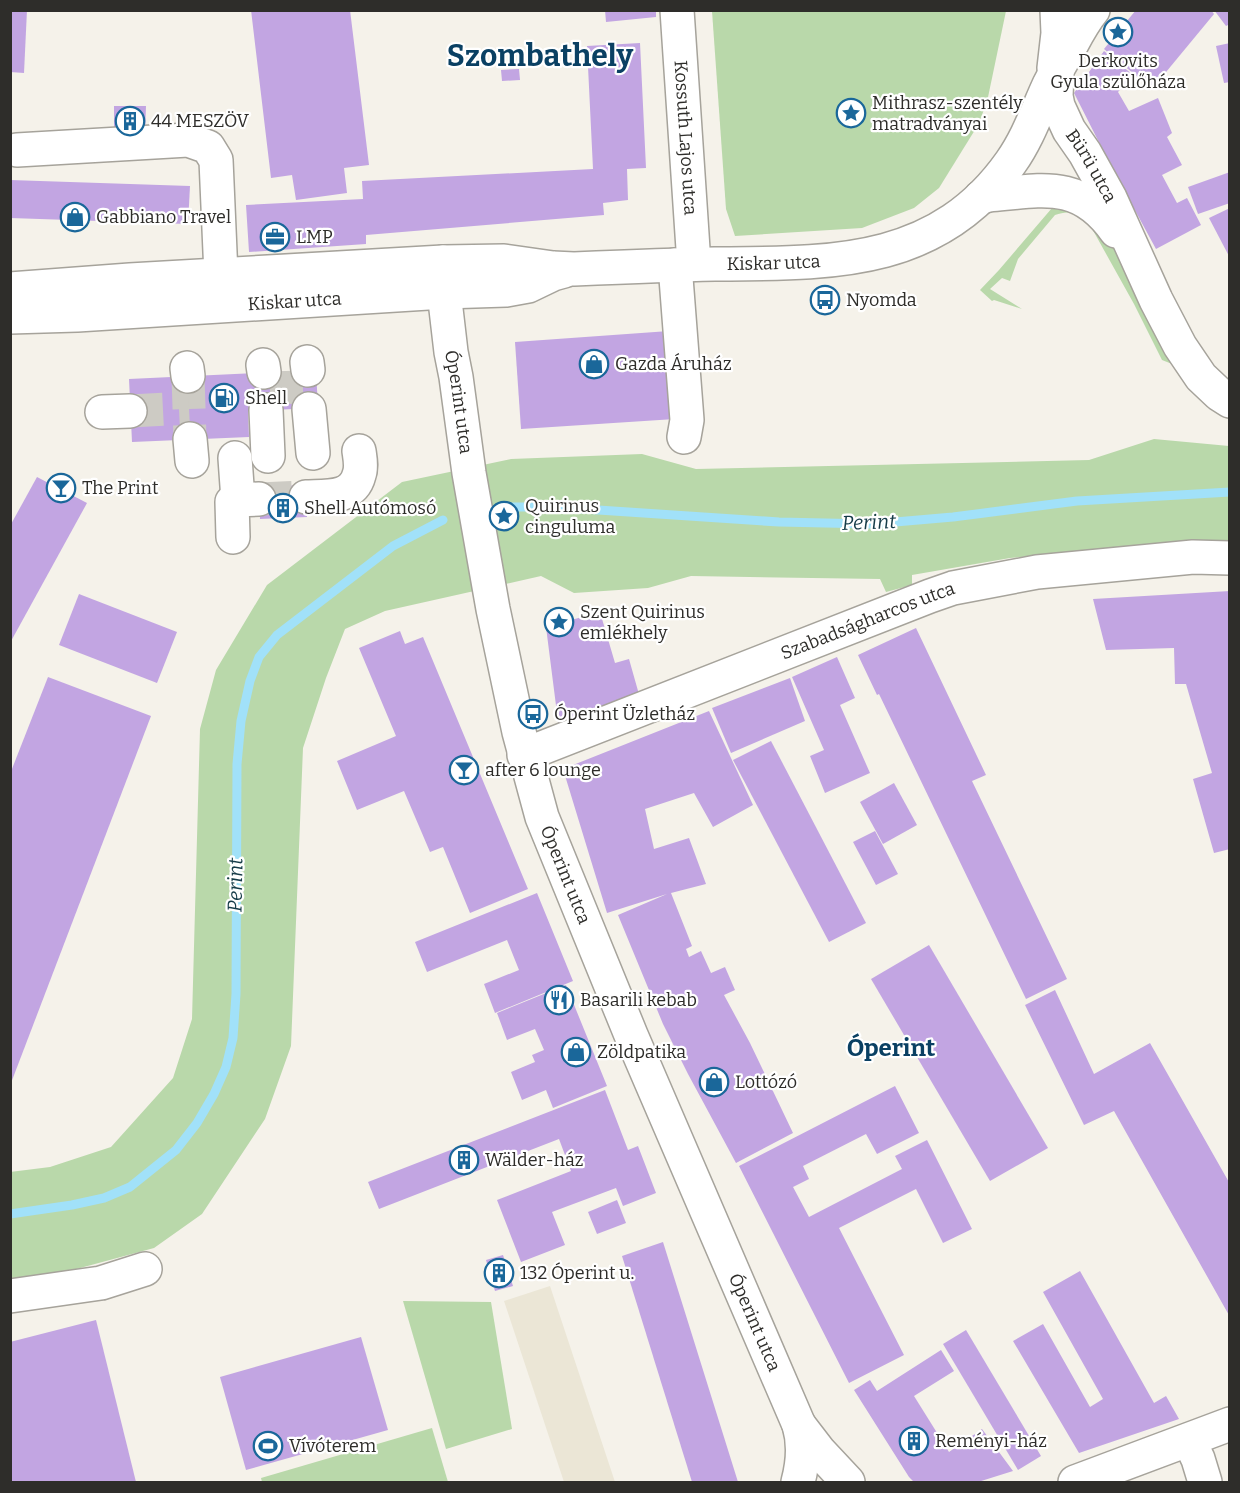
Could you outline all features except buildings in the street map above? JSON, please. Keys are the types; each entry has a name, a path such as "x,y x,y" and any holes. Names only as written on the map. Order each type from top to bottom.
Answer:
{"street":[{"name":"Kossuth Lajos utca","path":"677,10 685,265 687,420 684,437"},
{"path":"1054,76 1058,33 1057,10"},
{"path":"1054,76 1093,10"},
{"name":"Kiskar utca","path":"10,289 221,274 443,277 517,289 553,274 574,269 810,262 869,255 906,245 934,232 969,210 996,182 1025,140 1054,76"},
{"name":"Bürü utca","path":"1054,76 1058,105 1069,129 1110,198 1138,262 1180,346 1201,377 1230,401"},
{"path":"17,150 188,140 208,147 216,160 221,274"},
{"name":"Bürü utca","path":"981,197 1055,190 1079,197 1095,206 1108,219 1138,262"},
{"name":"Kiskar utca","path":"10,316 77,315 443,277"},
{"name":"Óperint utca","path":"443,277 469,473 493,609 524,755 542,817 627,1024 799,1425 803,1453 798,1482"},
{"path":"77,315 78,310 89,297 130,280"},
{"path":"287,410 291,455 287,410"},
{"path":"306,497 338,495 347,492 360,475 359,451"},
{"path":"235,458 250,499 232,502 243,537"},
{"name":"Szabadságharcos utca","path":"524,755 953,588 1037,572 1193,557 1230,558"},
{"path":"10,1296 101,1283 145,1269"},
{"path":"1075,1482 1230,1424"},
{"name":"Óperint utca","path":"799,1425 848,1482"},
{"path":"1189,1440 1205,1482"}],"shaded area":[{"path":"550,1286 615,1482 564,1482 504,1301"}],"green space":[{"name":"Mithrasz-szentély matradványai","path":"712,10 1006,11 987,102 978,125 939,188 914,208 862,228 735,236 726,209"},
{"path":"1058,201 1107,234 1172,364 1162,360 1090,225 1074,214 1066,212 1055,215 1018,259 1010,281 1002,278 990,289 1022,309 992,301 980,290"},
{"path":"1154,439 1229,446 1229,544 1104,549 1010,558 912,575 912,585 886,592 880,579 691,576 648,588 574,593 541,576 385,611 345,629 303,748 291,1046 265,1119 202,1214 154,1248 58,1274 11,1281 10,1172 50,1167 111,1147 173,1078 192,1019 200,729 216,670 267,585 402,482 511,459 642,454 696,469 1089,460"},
{"path":"403,1301 491,1302 512,1429 446,1449"},
{"path":"432,1428 448,1482 262,1482 261,1478"}],"waterway":[{"name":"Perint","path":"508,507 553,507 779,522 872,524 953,517 1077,501 1230,492"},
{"name":"Perint","path":"10,1214 104,1198 130,1187 176,1150 197,1123 226,1067 233,1038 236,994 237,764 241,721 250,681 259,657 277,635 393,546 443,520"}],"tunnel":[{"path":"286,371 287,410"},
{"path":"188,376 190,439"},
{"path":"130,411 189,408"},
{"path":"259,499 306,497"}],"place":[{"name":"Derkovits Gyula szülőháza","path":"1118,32"},
{"name":"Mithrasz-szentély matradványai","path":"851,113"},
{"name":"44 MESZÖV","path":"130,121"},
{"name":"Gabbiano Travel","path":"75,217"},
{"name":"LMP","path":"275,237"},
{"name":"Nyomda","path":"825,300"},
{"name":"Gazda Áruház","path":"594,364"},
{"name":"Shell","path":"224,398"},
{"name":"The Print","path":"61,488"},
{"name":"Shell Autómosó","path":"283,508"},
{"name":"Quirinus cinguluma","path":"504,516"},
{"name":"Szent Quirinus emlékhely","path":"559,622"},
{"name":"Óperint Üzletház","path":"533,714"},
{"name":"after 6 lounge","path":"464,770"},
{"name":"Basarili kebab","path":"559,1000"},
{"name":"Zöldpatika","path":"576,1052"},
{"name":"Lottózó","path":"714,1082"},
{"name":"Wälder-ház","path":"464,1160"},
{"name":"132 Óperint u.","path":"499,1273"},
{"name":"Reményi-ház","path":"914,1441"},
{"name":"Vívóterem","path":"268,1446"}],"district":[{"name":"Szombathely","path":"540,56"},
{"name":"Óperint","path":"891,1048"}]}
